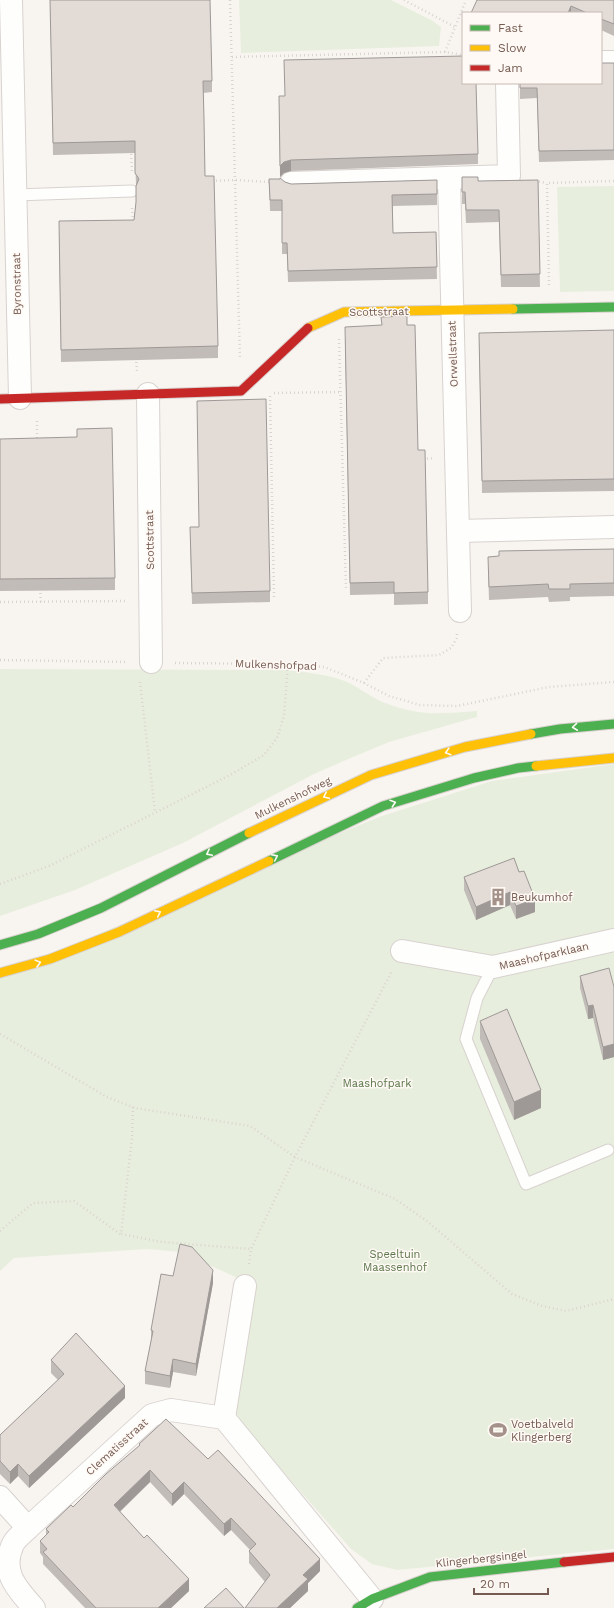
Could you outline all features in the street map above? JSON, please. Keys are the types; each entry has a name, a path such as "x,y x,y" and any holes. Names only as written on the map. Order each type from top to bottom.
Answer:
{"street":[{"name":"Byronstraat","path":"11,0 7,170 15,195 19,399"},
{"path":"602,62 614,62"},
{"path":"291,183 509,176 507,84"},
{"name":"Orwellstraat","path":"449,178 460,611"},
{"name":"Scottstraat","path":"241,391 309,327 344,312 614,307"},
{"path":"19,399 241,391"},
{"name":"Scottstraat","path":"143,395 151,662"},
{"path":"458,531 614,526"},
{"name":"Mulkenshofweg","path":"0,945 38,934 101,908 284,815 371,775 465,747 510,737 560,729 614,724"},
{"path":"0,973 50,959 119,932 383,806 481,776 518,768 614,758"},
{"name":"Maashofparklaan","path":"402,951 493,967 614,940"},
{"path":"245,1286 224,1418 365,1603"},
{"name":"Clematisstraat","path":"34,1608 13,1585 7,1565 13,1544 28,1528 152,1415 171,1410 224,1418"},
{"path":"0,1497 28,1528"},
{"name":"Klingerbergsingel","path":"365,1603 430,1577 614,1557"}],"lane":[{"path":"15,195 132,191"},
{"path":"493,967 477,998 466,1039 526,1184 608,1150"}],"path":[{"path":"230,0 241,391"},
{"path":"404,0 455,26"},
{"path":"446,52 466,0"},
{"path":"232,57 446,52 462,55"},
{"path":"131,150 133,231"},
{"path":"211,181 235,180 291,183"},
{"path":"550,308 547,183 614,181"},
{"path":"338,314 346,588"},
{"path":"136,356 143,395"},
{"path":"274,597 270,393 340,392"},
{"path":"19,399 37,445"},
{"path":"418,459 456,458"},
{"path":"342,461 350,461"},
{"path":"40,586 41,602"},
{"path":"0,602 150,600"},
{"path":"364,683 383,658 439,655 451,648 457,638 460,611"},
{"name":"Mulkenshofpad","path":"0,660 288,664 324,667 364,683 389,696 420,705 457,706 549,687 614,682"},
{"path":"151,662 138,670 155,812"},
{"path":"0,884 49,866 230,775 264,755 277,738 284,716 288,664"},
{"path":"245,1286 251,1249 295,1157 402,951"},
{"path":"0,1034 107,1097 133,1107 250,1126 295,1157 395,1199 427,1221 512,1294 542,1306 566,1310 614,1299"},
{"path":"121,1234 132,1138 133,1107"},
{"path":"0,1231 32,1203 74,1201 121,1234 162,1242 251,1249"}],"green space":[{"path":"239,0 391,0 433,21 441,27 439,46 241,53"},
{"path":"614,186 614,291 560,292 557,187"},
{"path":"0,669 285,670 323,675 345,681 380,701 404,709 433,713 477,711 477,717 389,742 353,757 314,774 183,843 75,890 0,916"},
{"name":"Maashofpark","path":"614,764 614,1549 397,1570 372,1564 351,1549 244,1427 232,1408 249,1283 180,1252 147,1249 14,1258 0,1271 0,975 379,817 492,781"}],"building":[{"path":"50,0 210,0 212,81 203,81 205,176 214,176 218,346 61,350 59,221 134,220 136,186 139,179 135,173 135,141 53,143"},
{"path":"477,0 614,0 614,24 602,19 602,12 585,12 571,6 568,12 471,12"},
{"path":"462,56 462,84 476,84 478,154 291,160 284,162 280,166 279,96 285,96 284,60"},
{"path":"602,63 614,63 614,150 539,151 537,88 520,88 520,84 602,84"},
{"path":"462,177 478,177 478,181 538,180 540,274 501,275 499,210 466,210 465,192 462,192"},
{"path":"280,178 291,184 437,180 437,194 392,195 393,233 436,232 437,267 288,271 287,243 282,243 282,200 270,200 269,179"},
{"path":"407,316 407,325 415,325 418,450 425,450 428,592 394,593 394,582 350,583 345,327 382,325 381,317"},
{"path":"614,330 614,479 482,481 479,333"},
{"path":"266,399 270,591 192,593 190,527 199,527 197,401"},
{"path":"112,428 115,578 0,579 0,439 77,437 77,429"},
{"path":"614,549 614,583 570,584 570,589 549,589 548,584 489,587 488,557 499,556 499,551"},
{"path":"514,858 519,872 524,871 535,899 516,906 510,892 476,907 464,877"},
{"path":"609,968 614,987 614,1044 603,1047 593,1005 588,1006 580,976"},
{"path":"507,1009 541,1090 514,1102 480,1021"},
{"path":"180,1244 192,1247 213,1270 196,1364 173,1359 170,1376 145,1371 153,1331 151,1330 161,1274 173,1276"},
{"path":"76,1333 125,1386 29,1476 18,1464 10,1472 0,1461 0,1435 64,1374 51,1360"},
{"path":"166,1419 208,1459 218,1450 320,1559 303,1575 308,1579 277,1608 245,1608 270,1575 249,1551 256,1544 231,1518 224,1524 184,1482 172,1494 150,1470 114,1505 144,1538 147,1535 189,1579 158,1608 96,1608 43,1552 47,1549 40,1541 49,1532 46,1529 71,1505 73,1507 106,1474 140,1445 139,1444"},
{"path":"226,1588 244,1608 204,1608"}],"traffic: fast":[{"path":"513,309 614,307"},
{"path":"531,734 560,729 614,724"},
{"path":"269,861 383,806 474,778 518,768 536,766"},
{"path":"0,945 38,934 101,908 249,833"},
{"path":"357,1608 372,1599 430,1577 564,1562"}],"traffic: slow":[{"path":"308,328 344,312 513,309"},
{"path":"249,833 371,775 465,747 531,734"},
{"path":"536,766 614,758"},
{"path":"0,973 50,959 119,932 269,861"}],"traffic: jam":[{"path":"0,399 241,391 308,328"},
{"path":"564,1562 614,1557"}],"place":[{"name":"Beukumhof","path":"498,897"},
{"name":"Voetbalveld Klingerberg","path":"498,1430"}],"park label":[{"name":"Speeltuin Maassenhof","path":"395,1260"}]}
